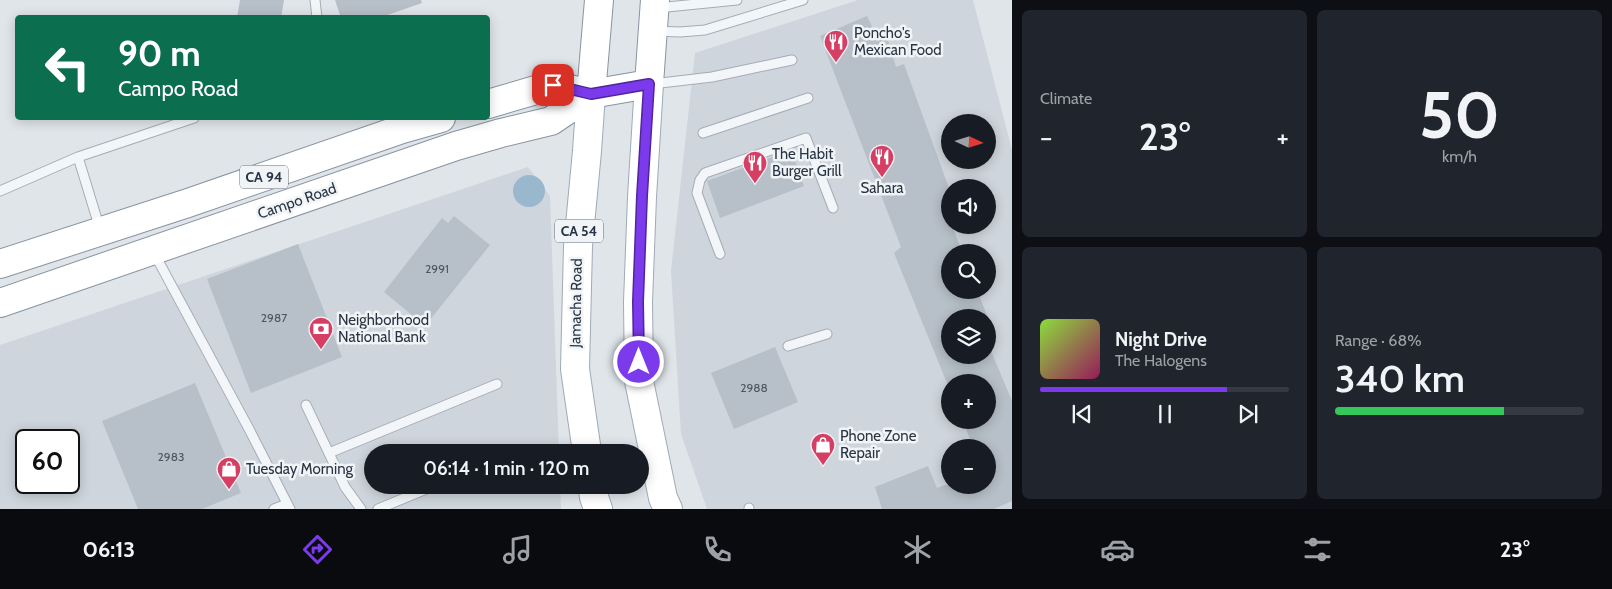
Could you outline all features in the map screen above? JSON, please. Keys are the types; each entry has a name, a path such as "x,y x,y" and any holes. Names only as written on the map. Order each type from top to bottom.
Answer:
{"main road":[{"path":"591,94 599,0"},
{"path":"654,13 642,196 638,302 639,381 663,498 668,509"},
{"name":"Campo Road","path":"490,103 553,85 591,94 649,84"},
{"name":"Campo Road","path":"0,303 456,146 551,121 591,94"},
{"name":"Jamacha Road","path":"586,444 575,370 578,246 591,94"},
{"name":"CA 94","path":"0,264 198,200 402,129 434,120"},
{"path":"594,494 598,509"}],"lane":[{"path":"314,0 316,15"},
{"path":"654,13 737,0"},
{"path":"654,13 680,32 706,30 803,0"},
{"path":"649,84 712,77 792,60"},
{"path":"703,133 808,98"},
{"path":"0,191 78,157 188,120"},
{"path":"720,254 698,193 700,180 705,174 806,138 833,208"},
{"path":"78,157 101,231"},
{"path":"153,250 250,429 288,506 274,509"},
{"path":"788,346 827,334"},
{"path":"329,452 497,384"},
{"path":"306,405 345,487 361,509"},
{"path":"378,509 414,494"}],"shaded area":[{"path":"858,0 973,0 1012,150 1012,509 707,509 681,434 671,271 695,53"},
{"path":"528,167 550,196 559,444 364,444 364,494 560,494 561,509 0,509 0,345"}],"water":[{"path":"529,175 540,180 545,191 540,202 529,207 518,202 513,191 518,180"}],"building":[{"path":"240,0 284,0 282,15 238,15"},
{"path":"335,0 421,0 422,3 388,15 340,15"},
{"path":"867,16 876,35 885,30 896,67 904,64 946,179 941,179 941,234 955,234 959,244 941,244 941,299 981,299 984,309 941,309 941,364 996,363 1012,401 1012,501 994,509 882,509 875,487 928,466 937,488 941,486 941,494 996,494 996,439 970,439 966,429 996,429 996,374 943,374 894,253 901,247 820,36"},
{"name":"The Habit Burger Grill","path":"791,150 804,186 720,218 707,181"},
{"path":"454,216 490,245 425,326 384,292 442,218 448,223"},
{"path":"298,244 342,357 251,393 207,279"},
{"path":"775,347 798,402 734,429 711,373"},
{"path":"195,383 241,493 202,509 138,509 102,421"}],"place":[{"name":"Poncho's Mexican Food","path":"836,63"},
{"name":"Sahara","path":"882,178"},
{"name":"The Habit Burger Grill","path":"755,184"},
{"name":"Neighborhood National Bank","path":"321,350"},
{"name":"Phone Zone Repair","path":"823,466"},
{"name":"Tuesday Morning","path":"229,490"}],"route":[{"path":"553,85 591,94 649,84 638,302 639,362"}]}
